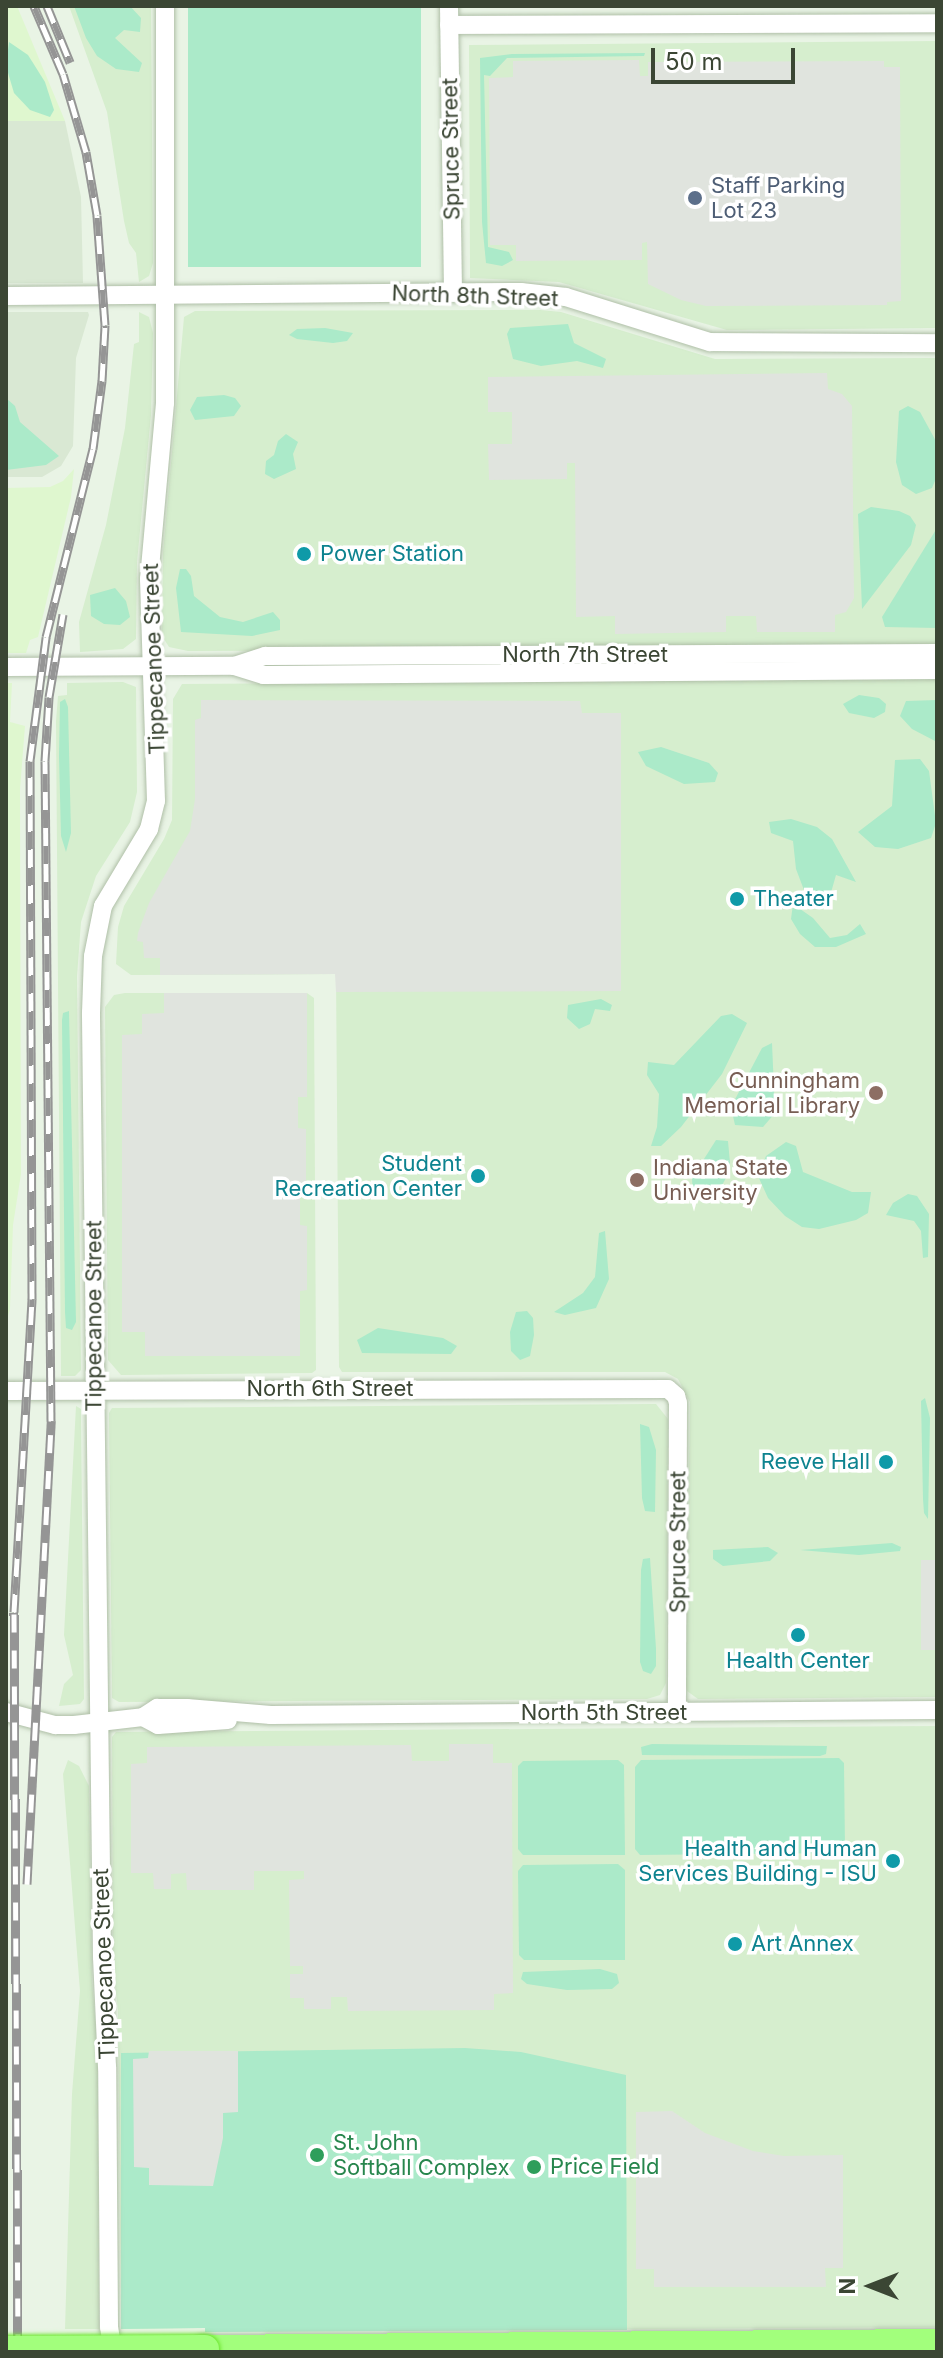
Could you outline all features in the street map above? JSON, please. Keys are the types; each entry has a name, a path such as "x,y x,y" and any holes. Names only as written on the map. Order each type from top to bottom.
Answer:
{"highway":[{"path":"6,2350 937,2343"}],"street":[{"name":"Tippecanoe Street","path":"113,2352 109,2327 98,1721 93,956 103,906 153,817 157,783 149,579 165,403 168,295 165,6"},
{"name":"Spruce Street","path":"449,6 453,293"},
{"path":"449,25 937,23"},
{"name":"North 8th Street","path":"6,296 521,292 566,297 710,342 937,343"},
{"name":"North 7th Street","path":"234,666 265,656 937,653"},
{"name":"North 7th Street","path":"6,667 234,666 264,675 937,670"},
{"name":"Spruce Street","path":"654,1388 673,1392 678,1403 677,1712"},
{"name":"North 6th Street","path":"6,1391 654,1388"},
{"name":"North 5th Street","path":"6,1712 55,1725 143,1717 158,1725 271,1715 937,1710"}],"shaded area":[{"path":"6,6 17,6 65,121 6,121"},
{"path":"69,6 151,6 153,263 149,276 139,282 136,253 129,243 124,221 107,112"},
{"path":"74,6 130,6 141,18 140,32 124,30 115,38 142,63 139,72 116,69 97,56 86,38"},
{"path":"188,6 421,6 421,267 188,267"},
{"name":"Staff Parking Lot 23","path":"937,41 937,328 727,330 559,282 470,278 469,45"},
{"path":"9,42 28,55 45,82 54,110 50,117 30,110 14,93 6,66"},
{"path":"645,53 644,56 507,58 490,76 484,75 488,247 509,252 513,260 502,266 486,263 482,222 480,58 512,54"},
{"name":"Staff Parking Lot 23","path":"639,60 640,76 648,76 648,62 884,61 884,67 900,67 901,301 887,302 887,305 706,306 681,300 648,284 647,242 642,243 642,260 516,261 516,245 490,245 489,78 513,77 513,61"},
{"path":"6,121 65,121 81,197 83,283 6,283"},
{"path":"195,311 561,312 715,359 937,358 937,647 188,651 169,647 162,636 163,553 184,317"},
{"path":"6,312 88,312 89,315 76,358 73,446 61,466 42,477 6,477"},
{"path":"139,312 149,317 153,333 151,415 137,562 136,639 123,649 80,652 79,622 106,525 125,428 134,344 139,342"},
{"path":"568,324 574,343 606,359 603,368 577,361 541,366 513,359 507,334 510,328"},
{"path":"325,328 353,333 347,341 333,343 297,339 289,335 297,329"},
{"path":"827,373 828,389 842,394 852,406 854,598 846,612 835,615 835,632 757,632 756,616 726,616 726,632 615,634 615,616 576,617 575,463 567,463 567,479 489,480 488,444 512,444 512,412 488,412 488,377"},
{"path":"224,395 235,398 241,406 234,416 195,420 190,410 197,397"},
{"path":"6,398 15,406 20,422 59,456 46,465 6,470"},
{"path":"908,406 920,412 937,443 937,476 932,488 916,494 902,485 896,462 899,411"},
{"path":"286,434 298,442 293,454 296,469 274,479 265,474 266,461 274,455 278,441"},
{"path":"74,469 71,497 38,637 30,640 26,653 6,653 6,488 50,487 63,481"},
{"path":"871,507 899,511 910,516 916,525 911,545 862,609 858,514"},
{"path":"937,528 937,628 885,627 882,617"},
{"path":"180,569 186,569 191,576 194,596 220,617 243,622 273,612 280,620 280,630 252,636 181,632 176,588"},
{"path":"115,588 126,601 130,617 120,625 104,624 91,616 90,595"},
{"name":"Indiana State University","path":"937,678 937,1697 698,1699 687,1691 686,1685 690,1402 678,1379 665,1372 342,1372 339,1367 336,974 131,975 116,964 118,927 124,906 172,820 173,699 182,684"},
{"path":"123,682 136,687 137,792 130,822 96,876 81,922 77,976 81,1370 75,1376 61,1376 58,696 67,695 67,683"},
{"path":"6,683 12,683 10,722 25,726 20,789 21,1174 13,1225 10,1309 6,1323"},
{"path":"859,695 879,698 886,704 885,712 874,718 849,713 843,704"},
{"path":"65,699 68,707 71,833 66,852 61,836 59,756 60,702"},
{"path":"201,700 580,701 582,713 621,713 621,991 336,992 335,974 160,975 160,958 144,958 143,942 137,941 138,933 149,903 190,831 195,799 195,720 201,718"},
{"path":"937,700 937,742 912,729 900,716 906,701"},
{"path":"661,747 709,763 718,773 715,782 684,784 646,766 638,752"},
{"path":"920,759 929,771 936,823 931,838 898,849 875,847 858,832 892,806 895,760"},
{"path":"791,819 817,827 832,839 856,882 836,875 830,896 804,890 796,869 793,841 771,833 769,822"},
{"path":"793,904 813,918 830,938 847,935 860,924 866,934 836,947 815,947 800,934 791,919"},
{"path":"164,993 307,993 307,1097 298,1097 298,1128 306,1129 306,1193 300,1193 300,1225 307,1226 307,1290 300,1291 300,1356 145,1356 145,1332 122,1332 122,1035 142,1034 142,1014 164,1013"},
{"path":"307,993 314,998 316,1370 312,1373 121,1375 108,1360 105,1007 114,995"},
{"path":"601,999 612,1005 610,1011 595,1009 590,1024 579,1029 567,1018 568,1005"},
{"path":"69,1011 76,1322 72,1330 66,1328 65,1312 62,1020 63,1013"},
{"path":"732,1014 747,1023 722,1074 681,1127 661,1146 651,1146 657,1127 659,1094 647,1075 648,1062 674,1065 721,1016"},
{"path":"772,1043 775,1113 763,1127 735,1125 731,1107 762,1048"},
{"path":"716,1140 728,1141 730,1163 727,1176 720,1189 693,1197 692,1178"},
{"path":"786,1142 796,1146 803,1172 852,1192 871,1192 868,1213 856,1220 819,1229 802,1227 785,1216 768,1198 758,1176 766,1156"},
{"path":"908,1194 917,1196 929,1214 928,1257 923,1258 921,1231 914,1221 886,1215 893,1203"},
{"path":"605,1231 609,1279 596,1308 565,1315 554,1312 583,1293 595,1277 599,1233"},
{"path":"527,1311 533,1318 534,1335 530,1356 520,1360 511,1351 510,1332 516,1312"},
{"path":"378,1328 443,1338 457,1346 451,1354 362,1353 357,1340"},
{"path":"925,1398 930,1418 928,1519 924,1513 923,1499 921,1401"},
{"path":"656,1404 668,1419 666,1683 660,1695 647,1699 119,1702 112,1698 109,1413 112,1408"},
{"path":"76,1406 81,1409 84,1699 80,1704 59,1706 64,1684 73,1675 64,1635"},
{"path":"640,1424 649,1427 656,1450 655,1512 645,1511 642,1498"},
{"path":"892,1543 901,1547 900,1551 859,1555 800,1550"},
{"path":"768,1547 778,1553 770,1561 723,1566 713,1559 713,1550"},
{"path":"650,1558 656,1649 656,1666 651,1674 643,1671 640,1662 641,1570 643,1559"},
{"path":"921,1560 937,1560 937,1650 921,1650"},
{"path":"937,1726 937,2327 205,2332 205,2328 121,2329 118,2010 113,1967 112,1737 116,1732"},
{"path":"449,1744 493,1744 493,1763 512,1763 513,1993 494,1994 494,2010 348,2011 347,1997 331,1997 331,2009 304,2009 304,1998 290,1998 290,1974 303,1974 303,1966 290,1966 289,1880 304,1879 304,1871 254,1871 254,1890 187,1890 186,1873 171,1874 171,1889 154,1889 153,1873 131,1873 131,1764 147,1763 147,1747 411,1745 412,1761 449,1761"},
{"path":"652,1744 827,1746 826,1754 820,1756 642,1755 641,1747"},
{"path":"839,1758 844,1763 845,1848 839,1853 640,1855 635,1849 635,1767 641,1760"},
{"path":"68,1760 79,1766 89,1786 92,1981 98,2055 99,2329 65,2329 72,2094 80,1991 63,1774"},
{"path":"618,1760 624,1765 625,1855 523,1855 518,1849 518,1766 523,1761"},
{"path":"618,1864 625,1870 625,1960 524,1960 519,1955 518,1871 523,1865"},
{"path":"600,1969 617,1974 619,1983 612,1989 567,1990 527,1984 521,1979 523,1972"},
{"path":"465,2048 521,2052 626,2075 627,2330 205,2332 205,2328 121,2329 121,2053"},
{"path":"149,2051 238,2051 238,2112 223,2113 223,2138 213,2186 149,2185 149,2168 134,2167 133,2059 148,2058"},
{"path":"672,2111 705,2133 753,2151 784,2156 843,2155 843,2268 825,2268 826,2287 654,2287 654,2269 636,2269 636,2112"}],"railway":[{"path":"18,2352 14,1612 32,1299 30,761 46,637 93,449 102,381 105,325 97,215 86,152 63,74 34,6"},
{"path":"47,6 70,62"},
{"path":"27,1884 51,1421 45,761 49,697 63,614"}],"place":[{"name":"Staff Parking Lot 23","path":"695,198"},
{"name":"Power Station","path":"304,554"},
{"name":"Theater","path":"737,899"},
{"name":"Cunningham Memorial Library","path":"876,1093"},
{"name":"Student Recreation Center","path":"478,1176"},
{"name":"Indiana State University","path":"637,1180"},
{"name":"Reeve Hall","path":"886,1462"},
{"name":"Health Center","path":"798,1635"},
{"name":"Health and Human Services Building - ISU","path":"893,1861"},
{"name":"Art Annex","path":"735,1944"},
{"name":"St. John Softball Complex","path":"317,2155"},
{"name":"Price Field","path":"534,2167"}]}
